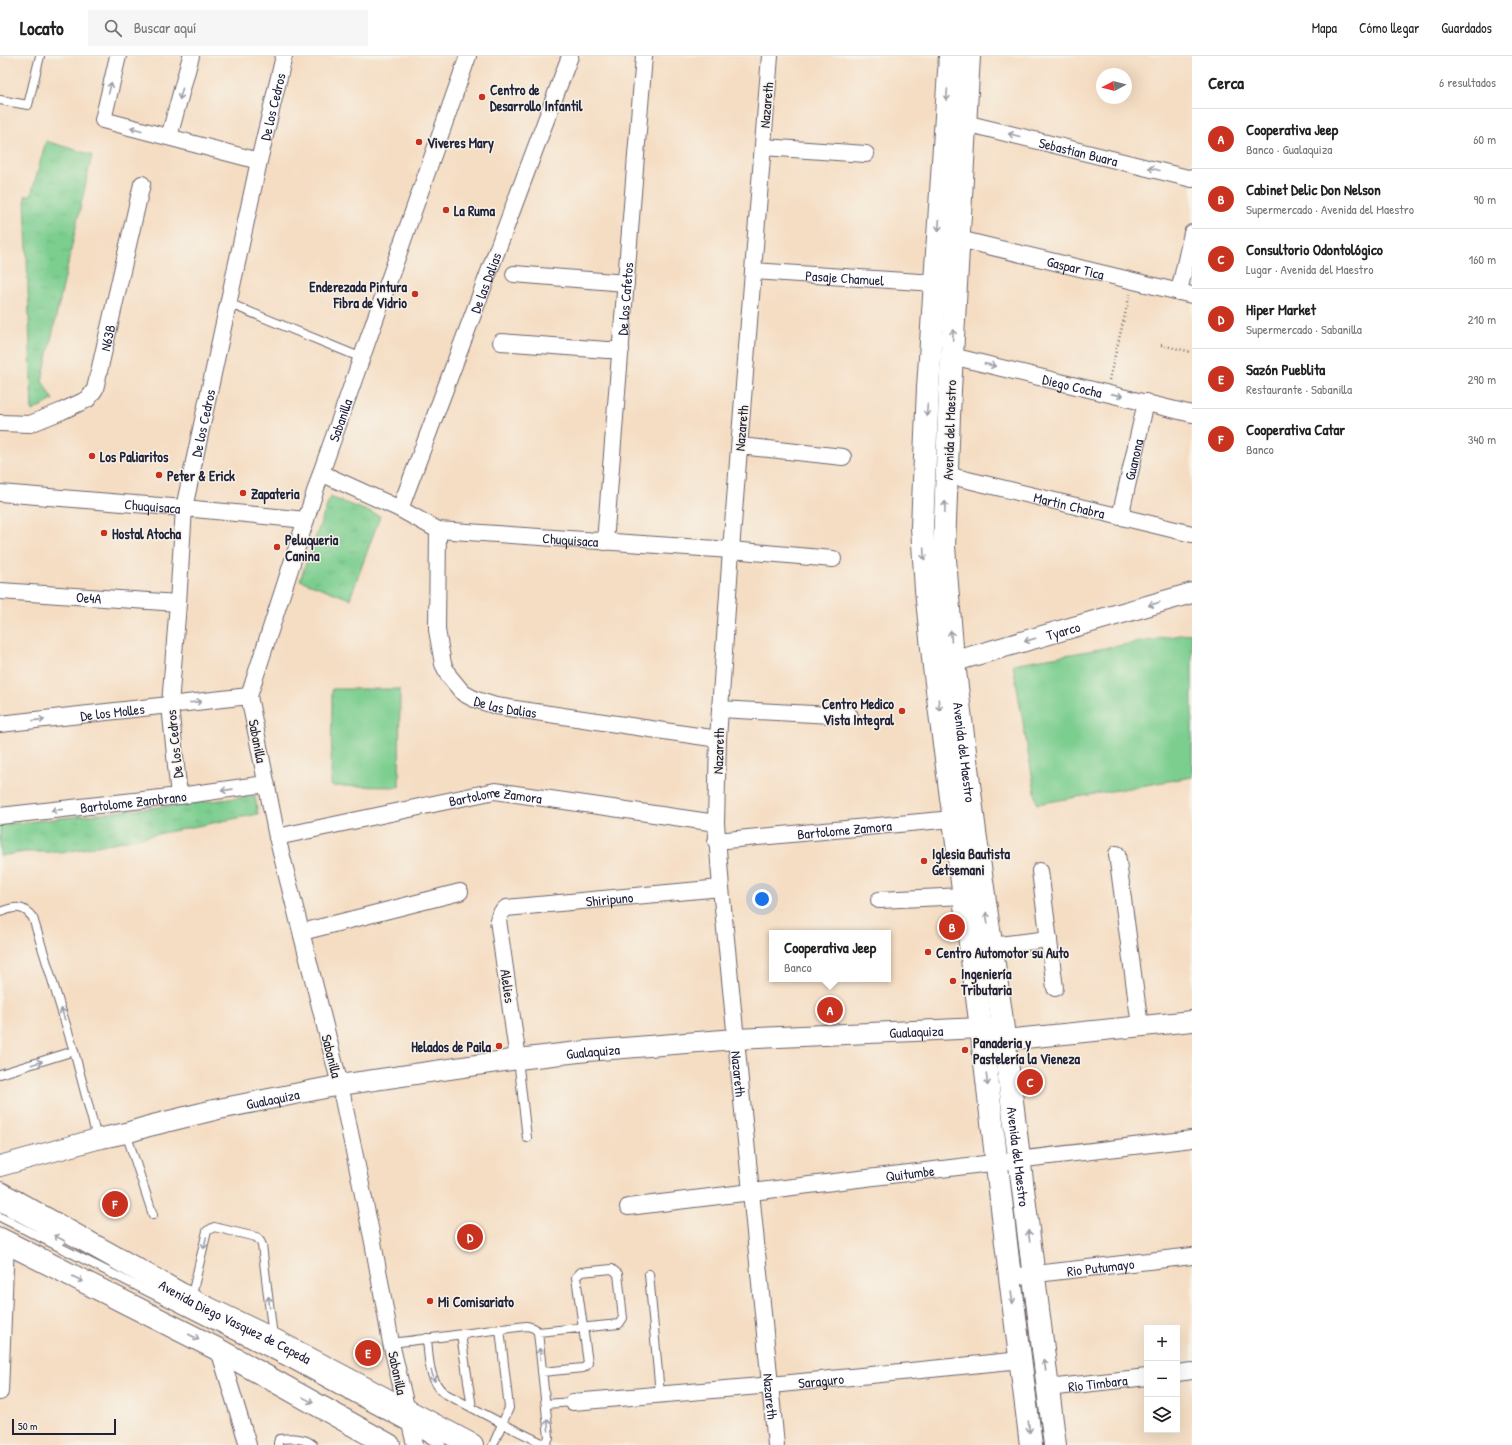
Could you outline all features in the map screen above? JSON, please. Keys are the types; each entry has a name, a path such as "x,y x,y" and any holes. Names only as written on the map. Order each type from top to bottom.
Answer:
{"main road":[{"name":"Avenida del Maestro","path":"937,589 944,547 950,390 959,239 951,204 950,56"},
{"name":"Avenida del Maestro","path":"969,56 965,123 935,283 928,388 922,527 937,589 944,664 963,818 992,946 1055,1445"},
{"path":"928,388 950,390"},
{"name":"Avenida del Maestro","path":"963,818 964,896 1031,1445"},
{"name":"Avenida Diego Vasquez de Cepeda","path":"3,1202 274,1340 408,1420 472,1445"},
{"path":"4,1231 389,1445"}],"street":[{"path":"118,56 103,120 259,161"},
{"path":"169,137 191,56"},
{"name":"De los Cedros","path":"179,796 170,705 184,508 259,161 284,56"},
{"name":"Sabanilla","path":"415,1445 391,1343 373,1242 340,1086 277,837 249,696 321,474 468,56"},
{"name":"De las Dalias","path":"400,508 570,56"},
{"name":"De los Cafetos","path":"605,542 644,56"},
{"name":"Nazareth","path":"770,56 720,709 716,841 776,1445"},
{"name":"Sebastian Buara","path":"965,123 1192,178"},
{"path":"763,147 866,154"},
{"name":"N63B","path":"0,423 30,424 88,399 95,390 142,184"},
{"path":"1186,294 1192,233"},
{"name":"Gaspar Tica","path":"959,239 1186,294"},
{"name":"Pasaje Chamuel","path":"753,271 935,283"},
{"path":"514,274 626,283"},
{"path":"501,342 620,350"},
{"name":"Diego Cocha","path":"952,356 1192,414"},
{"name":"Guanona","path":"1120,517 1146,402"},
{"path":"740,446 843,457"},
{"name":"Chuquisaca","path":"321,474 400,508 438,530 731,550 833,559"},
{"name":"Martin Chabra","path":"946,475 1192,534"},
{"name":"Chuquisaca","path":"0,493 184,508 306,520"},
{"name":"De las Dalias","path":"438,530 437,630 440,652 442,664 449,676 463,693 474,699 496,706 718,739"},
{"name":"Oe4A","path":"0,591 178,603"},
{"name":"Tyarco","path":"944,664 1192,593"},
{"name":"De los Molles","path":"0,724 249,696"},
{"path":"720,709 850,716"},
{"name":"Bartolome Zambrano","path":"0,816 179,796 266,784"},
{"name":"Bartolome Zamora","path":"277,837 495,790 716,823"},
{"name":"Bartolome Zamora","path":"716,841 963,818"},
{"path":"1117,854 1140,1026"},
{"path":"1040,871 1055,988"},
{"name":"Shiripuno","path":"500,913 506,908 720,888"},
{"path":"302,932 460,892"},
{"path":"879,900 964,896"},
{"name":"Alelies","path":"500,913 498,920 518,1059"},
{"path":"992,946 1049,939"},
{"path":"981,1028 987,1029 998,1039 1005,1040 1192,1021"},
{"name":"Gualaquiza","path":"0,1166 97,1139 214,1110 340,1086 518,1059 587,1051 735,1039 981,1028"},
{"name":"Quitumbe","path":"628,1207 1192,1139"},
{"path":"0,1392 4,1231"},
{"name":"Rio Putumayo","path":"1010,1277 1034,1273 1192,1256"},
{"path":"219,1350 248,1445"},
{"name":"Saraguro","path":"573,1402 771,1385 1021,1360"},
{"path":"1180,1373 1192,1371"},
{"name":"Rio Timbara","path":"1048,1388 1144,1377"}],"lane":[{"path":"0,100 26,106 28,105 40,56"},
{"path":"228,303 362,358"},
{"path":"0,912 9,908 23,908 33,918 74,1051 97,1139"},
{"path":"0,1074 74,1051"},
{"path":"518,1059 527,1138"},
{"path":"126,1133 153,1215"},
{"path":"3,1202 4,1231 289,1363 408,1420"},
{"path":"3,1202 408,1420 444,1443"},
{"path":"191,1299 207,1231 210,1228 214,1227 256,1237 260,1240 262,1245 274,1340"},
{"path":"538,1332 583,1327 619,1324 623,1318 618,1274 615,1270 581,1272 576,1277 583,1327 588,1363 586,1366 583,1368 542,1372"},
{"path":"649,1274 660,1394"},
{"path":"391,1343 427,1338 461,1335 527,1326 534,1328 538,1332 549,1440 545,1443 503,1424 444,1393 432,1377 427,1338"},
{"path":"493,1445 509,1408 500,1329"},
{"path":"461,1335 472,1408"},
{"path":"546,1404 573,1402"},
{"path":"278,1445 279,1439 290,1438 310,1442 313,1445"}],"path":[{"path":"1106,393 1133,281"},
{"path":"1161,345 1192,352"}],"green space":[{"path":"46,141 92,155 42,381 53,400 32,411 25,196 31,195"},
{"path":"330,497 380,516 350,599 300,580"},
{"path":"1192,633 1192,777 1037,804 1013,664"},
{"path":"332,689 400,689 399,787 331,786"},
{"path":"255,796 258,814 67,852 26,852 0,856 0,825"}],"place":[{"name":"Centro de Desarrollo Infantil","path":"482,97"},
{"name":"Viveres Mary","path":"419,142"},
{"name":"La Ruma","path":"446,210"},
{"name":"Enderezada Pintura Fibra de Vidrio","path":"415,294"},
{"name":"Los Paliaritos","path":"92,456"},
{"name":"Peter & Erick","path":"159,475"},
{"name":"Zapateria","path":"243,493"},
{"name":"Hostal Atocha","path":"104,533"},
{"name":"Peluqueria Canina","path":"277,547"},
{"name":"Centro Medico Vista Integral","path":"902,711"},
{"name":"Iglesia Bautista Getsemani","path":"924,861"},
{"name":"Cabinet Delic Don Nelson","path":"952,927"},
{"name":"Centro Automotor su Auto","path":"928,952"},
{"name":"Ingeniería Tributaria","path":"953,981"},
{"name":"Cooperativa Jeep","path":"830,1010"},
{"name":"Helados de Paila","path":"499,1046"},
{"name":"Panaderia y Pastelería la Vieneza","path":"965,1050"},
{"name":"Consultorio Odontológico","path":"1030,1082"},
{"name":"Cooperativa Catar","path":"115,1204"},
{"name":"Hiper Market","path":"470,1237"},
{"name":"Mi Comisariato","path":"430,1301"},
{"name":"Sazón Pueblita","path":"368,1353"}]}
